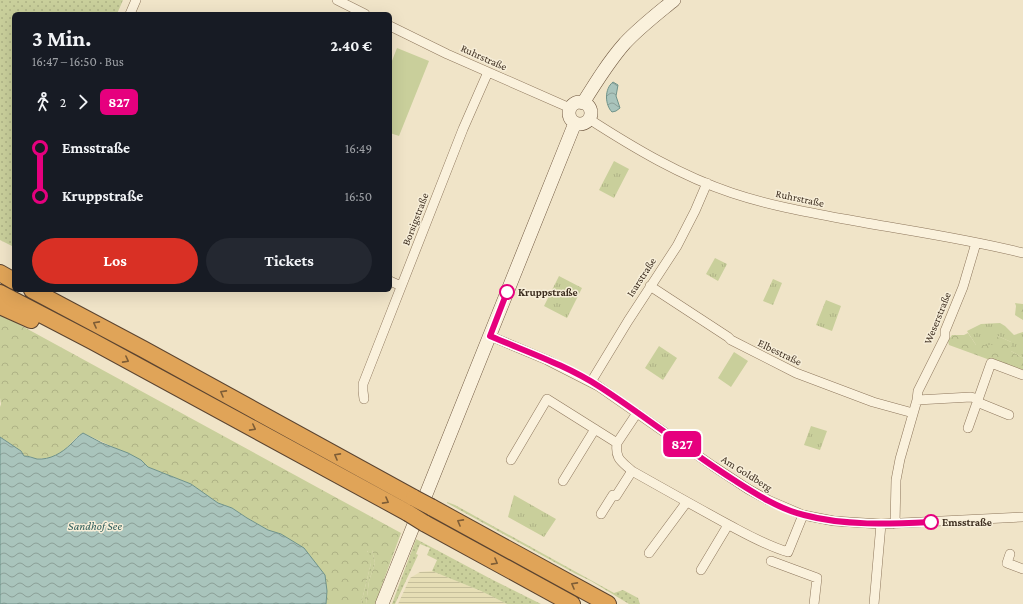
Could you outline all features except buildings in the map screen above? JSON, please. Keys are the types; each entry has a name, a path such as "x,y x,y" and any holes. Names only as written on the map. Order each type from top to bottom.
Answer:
{"highway":[{"path":"0,273 12,280"},
{"path":"0,292 408,513 572,604"},
{"path":"36,292 608,604"},
{"path":"0,306 58,334 76,339 92,341"}],"street":[{"path":"131,12 136,0"},
{"path":"337,0 361,12"},
{"path":"583,103 605,68 621,48 643,26 674,0"},
{"name":"Ruhrstraße","path":"392,27 488,72 570,108"},
{"name":"Borsigstraße","path":"364,399 362,391 364,384 401,286 463,128 488,72"},
{"path":"583,103 587,105 590,112 589,119 583,124 575,123 569,116 570,108 575,104 583,103"},
{"name":"Ruhrstraße","path":"589,119 642,151 731,193 805,212 1023,253"},
{"path":"382,604 575,123"},
{"name":"Isarstraße","path":"591,382 650,286 677,246 695,211 707,183"},
{"name":"Weserstraße","path":"895,524 896,480 918,391 937,351 942,345 945,330 962,287 976,243"},
{"path":"392,282 401,286"},
{"name":"Elbestraße","path":"650,286 731,340 783,368 873,402 913,412"},
{"name":"Am Goldberg","path":"490,336 547,360 591,382 748,489 768,500 803,515 829,520 881,524 1023,517"},
{"path":"968,428 991,363 1023,375"},
{"path":"917,400 971,397 1009,415"},
{"path":"512,460 547,399 617,443"},
{"path":"637,413 617,443 617,453 619,459 632,471 686,503 728,525 775,548 788,552 803,515"},
{"path":"563,480 595,429"},
{"path":"601,514 613,495 616,496 632,471"},
{"path":"649,553 686,503"},
{"path":"874,604 881,524"},
{"path":"701,570 728,525"},
{"path":"775,548 771,562 817,578 814,604"},
{"path":"1010,554 1007,563 1023,569"}],"shaded area":[{"path":"432,571 481,591 507,604 398,604 410,578 420,572"}],"green space":[{"path":"0,0 123,0 118,12 12,12 12,246 0,240"},
{"path":"397,48 429,61 399,136 392,134 392,61"},
{"path":"614,161 629,169 614,198 599,190"},
{"path":"715,258 727,264 718,281 706,274"},
{"path":"559,276 582,288 567,318 544,306"},
{"path":"773,279 782,283 773,305 763,301"},
{"path":"826,300 841,306 832,331 816,325"},
{"path":"1015,303 1023,304 1023,320 1015,315"},
{"path":"0,314 401,533 375,604 366,604 369,581 375,563 372,550 367,551 370,555 371,563 361,604 326,604 327,591 281,534 268,530 232,508 218,503 191,484 148,467 141,460 83,433 79,435 63,452 55,457 35,459 24,456 21,451 0,437"},
{"path":"1000,323 1014,335 1023,332 1023,358 1011,351 1011,342 998,336 993,345 976,345 967,331 981,324"},
{"path":"968,333 976,345 998,336 1011,342 1011,351 1023,358 1023,372 949,345 948,341 952,335 964,335"},
{"path":"659,346 677,358 663,380 645,368"},
{"path":"734,352 748,361 731,387 718,378"},
{"path":"811,426 827,431 820,450 804,445"},
{"path":"514,495 556,519 544,537 508,517"},
{"path":"447,502 614,593 623,590 638,598 640,604 629,604 591,581"},
{"path":"416,539 541,604 507,604 481,591 432,571 437,560 427,555 430,548 420,544 416,554 418,555 395,604 392,604"},
{"path":"367,550 372,550 375,563 369,581 366,604 361,604 371,563"}],"water":[{"path":"613,82 618,85 616,96 620,108 612,112 606,97 608,89"},
{"name":"Sandhof See","path":"83,433 102,443 128,453 141,460 148,467 191,484 218,503 232,508 268,530 281,534 304,548 325,575 327,591 326,604 0,604 0,437 21,451 24,456 42,459 60,453"}],"bus line":[{"name":"827","path":"507,292 490,336 547,360 598,386 713,466 768,500 803,515 824,519 881,524 931,522"}],"place":[{"name":"Kruppstraße","path":"507,292"},
{"name":"Emsstraße","path":"931,522"}]}
